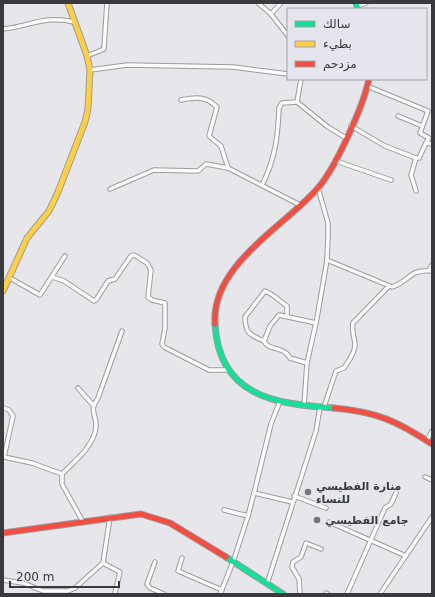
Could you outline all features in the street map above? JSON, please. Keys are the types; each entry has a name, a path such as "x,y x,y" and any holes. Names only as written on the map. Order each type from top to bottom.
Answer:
{"street":[{"path":"3,290 10,278 14,265 27,238 49,211 85,122 88,109 90,70 87,56 68,3"},
{"path":"87,56 104,49 107,3"},
{"path":"258,3 272,14 287,35"},
{"path":"272,14 281,3"},
{"path":"357,6 366,3"},
{"path":"3,30 45,19 61,19 74,22"},
{"path":"90,70 127,65 233,67 287,74"},
{"path":"297,102 301,80"},
{"path":"369,80 336,161 318,188 237,265 222,286 215,307 214,332 219,353 227,370 236,379 255,393 280,401 304,406 378,415 403,426 432,444"},
{"path":"367,86 427,110 429,113 420,132 429,138 419,158 416,158 411,175 416,191"},
{"path":"182,100 198,97 207,99 217,107 209,136 221,146 228,168"},
{"path":"262,185 271,168 279,125 278,108 282,103 297,102 328,127 346,138"},
{"path":"398,116 422,126"},
{"path":"351,126 385,146 416,158"},
{"path":"426,143 432,144"},
{"path":"336,161 391,180"},
{"path":"110,188 154,170 198,171 206,164 228,168 300,205"},
{"path":"304,406 307,363 316,323 327,260 328,224 318,188"},
{"path":"52,278 64,281 94,301 108,281 115,279 131,256 134,255 147,263 151,270 148,297 152,300 165,303 165,328 162,344 164,348 214,372 227,370"},
{"path":"10,278 39,296 42,294 64,256"},
{"path":"327,260 389,286 398,285 415,271 431,270 432,265"},
{"path":"267,584 292,502 316,431 322,407 336,371 344,368 354,350 353,323 389,286"},
{"path":"287,316 287,306 274,295 265,291 245,317 245,328 252,337 264,341 269,347 279,349 286,353 290,358 307,363"},
{"path":"264,341 276,317 279,315 316,323"},
{"path":"83,522 62,484 62,474 91,443 96,425 92,411 93,405 98,398 122,330"},
{"path":"78,388 93,405"},
{"path":"220,594 233,562 248,516 271,424 280,401"},
{"path":"3,408 9,410 13,416 4,458 32,462 62,474"},
{"path":"427,440 432,431"},
{"path":"426,477 432,480"},
{"path":"254,493 292,502"},
{"path":"347,594 385,508 391,504 396,493"},
{"path":"294,496 326,508"},
{"path":"224,510 248,516"},
{"path":"3,533 140,514 157,518 185,532 283,594"},
{"path":"3,580 23,583 43,591 68,591 75,588 103,562 110,517"},
{"path":"380,594 432,517"},
{"path":"329,522 371,539 406,556"},
{"path":"300,594 299,580 292,567 293,562 301,557 306,543 321,549"},
{"path":"182,558 178,571 222,590"},
{"path":"103,562 120,572 115,593"},
{"path":"155,562 147,584 150,588 162,594"}],"traffic: fast":[{"path":"356,3 358,8"},
{"path":"215,324 219,348 227,367 239,381 254,392 271,399 334,408"},
{"path":"226,557 283,594"}],"traffic: slow":[{"path":"3,291 27,238 49,211 58,192 85,122 88,109 90,70 87,56 68,3"}],"traffic: jam":[{"path":"215,324 217,303 225,283 237,265 252,248 304,203 318,188 333,166 355,120 369,80"},
{"path":"334,408 363,412 386,419 408,429 432,444"},
{"path":"3,533 141,514 170,523 226,557"}],"place":[{"name":"منارة الفطيسي للنساء","path":"308,492"},
{"name":"جامع الفطيسي","path":"317,520"}]}
